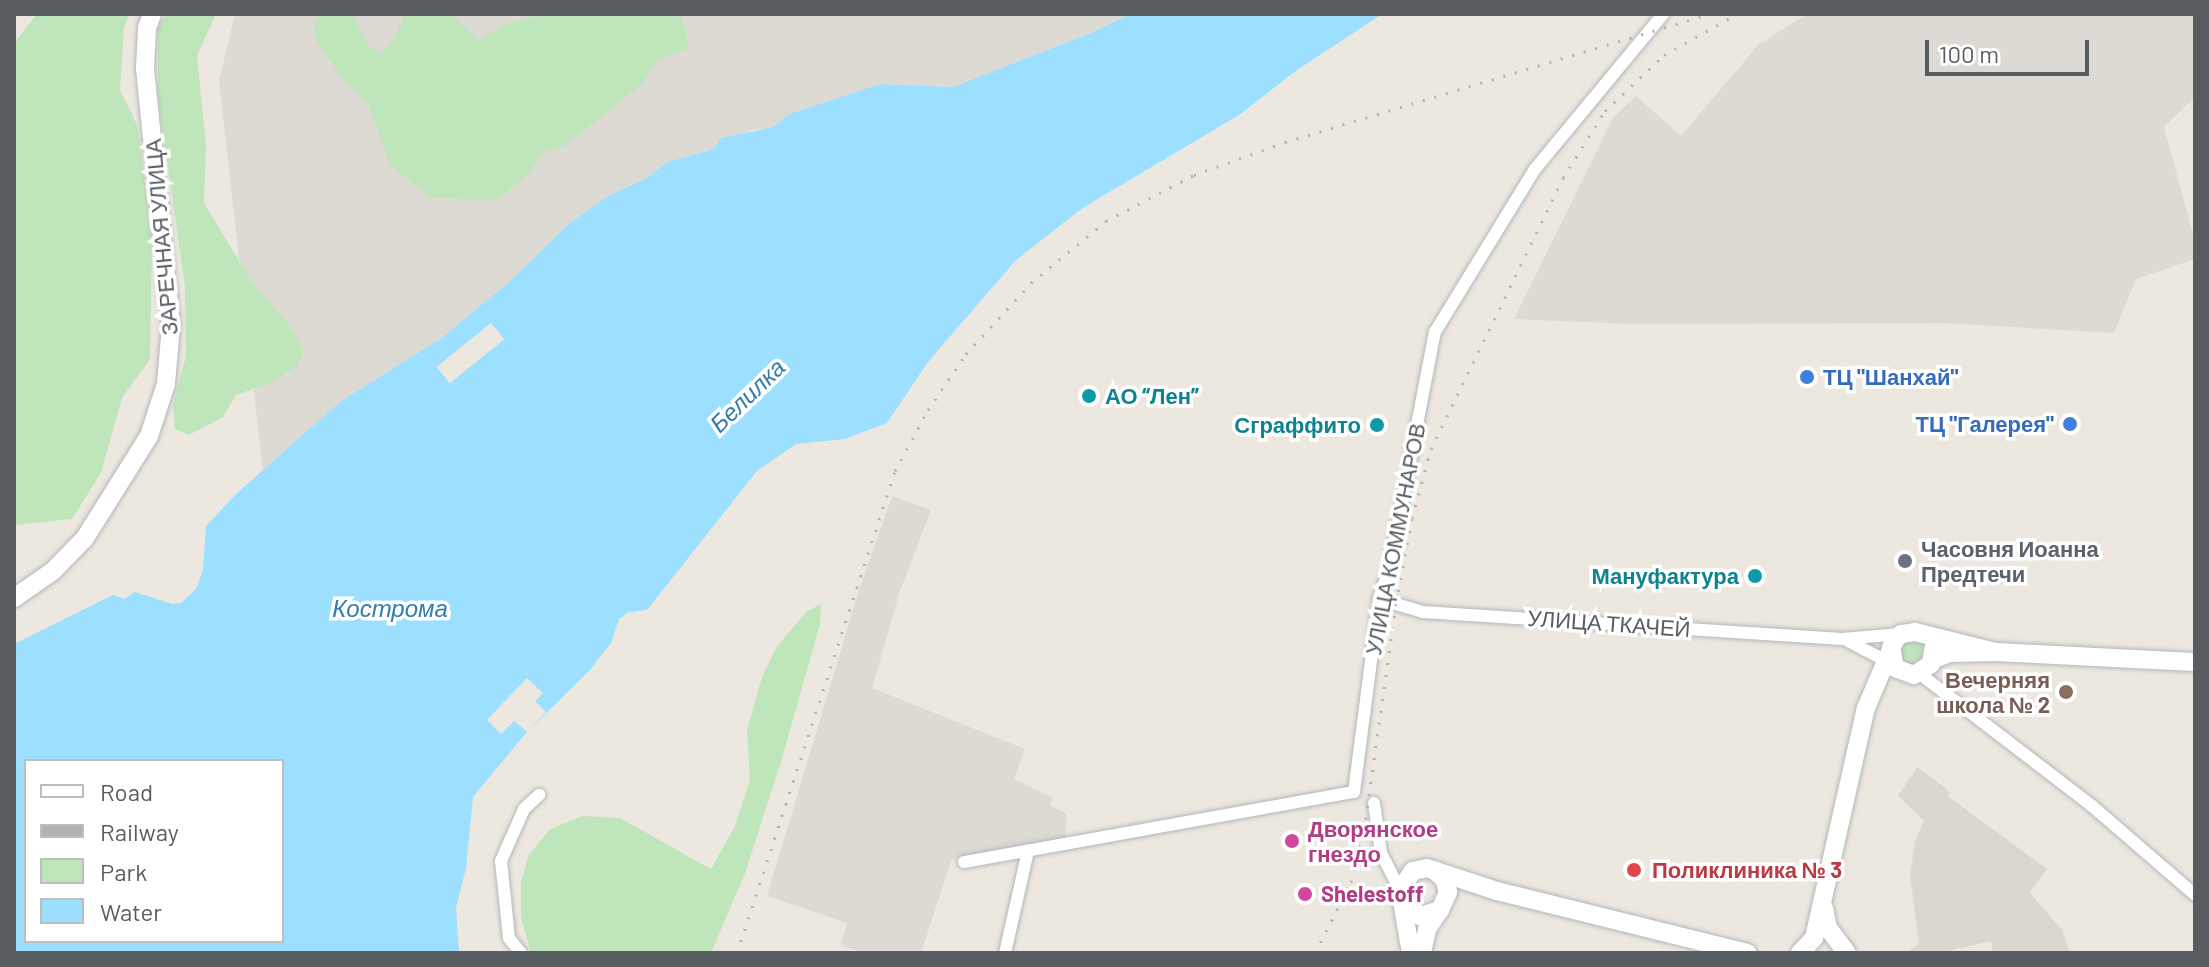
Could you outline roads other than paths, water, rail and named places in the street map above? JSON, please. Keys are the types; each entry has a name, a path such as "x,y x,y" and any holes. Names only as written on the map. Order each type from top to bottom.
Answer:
{"street":[{"name":"ЗАРЕЧНАЯ УЛИЦА","path":"14,598 53,571 85,538 149,436 166,384 171,325 145,68 147,28 152,14"},
{"name":"УЛИЦА КОММУНАРОВ","path":"964,862 1354,792 1379,599 1390,565 1435,332 1535,169 1663,14"},
{"name":"УЛИЦА ТКАЧЕЙ","path":"1379,599 1423,612 1842,639 1893,652"},
{"path":"1847,953 1844,945 1811,946 1866,708 1893,652 1923,634 1995,652"},
{"path":"1923,634 1933,646 1934,659"},
{"name":"УЛИЦА ТКАЧЕЙ","path":"1842,639 1893,652"},
{"path":"1893,652 1917,675 2092,806 2195,895"},
{"path":"1866,708 1878,694 1917,675 1934,659 1950,653 1995,652 2195,662"},
{"path":"521,953 509,938 501,861 524,809 539,795"},
{"path":"1374,803 1381,853 1401,896 1411,953"},
{"path":"1005,953 1028,851"},
{"path":"1401,896 1413,871 1434,870 1497,891 1747,953"},
{"path":"1422,953 1427,929 1442,907 1447,886 1434,870"},
{"path":"1401,896 1420,916 1467,895 1497,891"}],"water":[{"name":"Кострома","path":"1130,14 1382,14 1297,70 1239,115 1081,209 1015,261 928,362 887,423 845,439 796,444 757,471 647,610 629,612 619,619 611,643 589,671 527,732 473,797 466,868 456,908 459,953 14,953 14,644 113,595 124,599 135,592 172,604 181,603 196,589 203,570 206,526 237,493 341,401 440,339 509,282 570,223 608,196 649,177 667,162 714,149 721,138 773,127 789,114 880,84 953,87 1093,32"}],"railway":[{"path":"737,953 895,471 928,410 966,354 1031,283 1106,221 1194,175 1285,142 1708,14"},
{"path":"1315,953 1351,882 1364,831 1396,603 1412,518 1431,449 1563,178 1605,111 1664,55 1737,14"}],"place":[{"name":"ТЦ \"Шанхай\"","path":"1807,377"},
{"name":"АО “Лен”","path":"1089,396"},
{"name":"ТЦ \"Галерея\"","path":"2070,424"},
{"name":"Сграффито","path":"1377,425"},
{"name":"Часовня Иоанна Предтечи","path":"1905,561"},
{"name":"Мануфактура","path":"1755,576"},
{"name":"Вечерняя школа № 2","path":"2066,692"},
{"name":"Дворянское гнездо","path":"1292,841"},
{"name":"Поликлиника № 3","path":"1634,870"},
{"name":"Shelestoff","path":"1305,894"}],"water label":[{"name":"Белилка","path":"747,395"}]}
